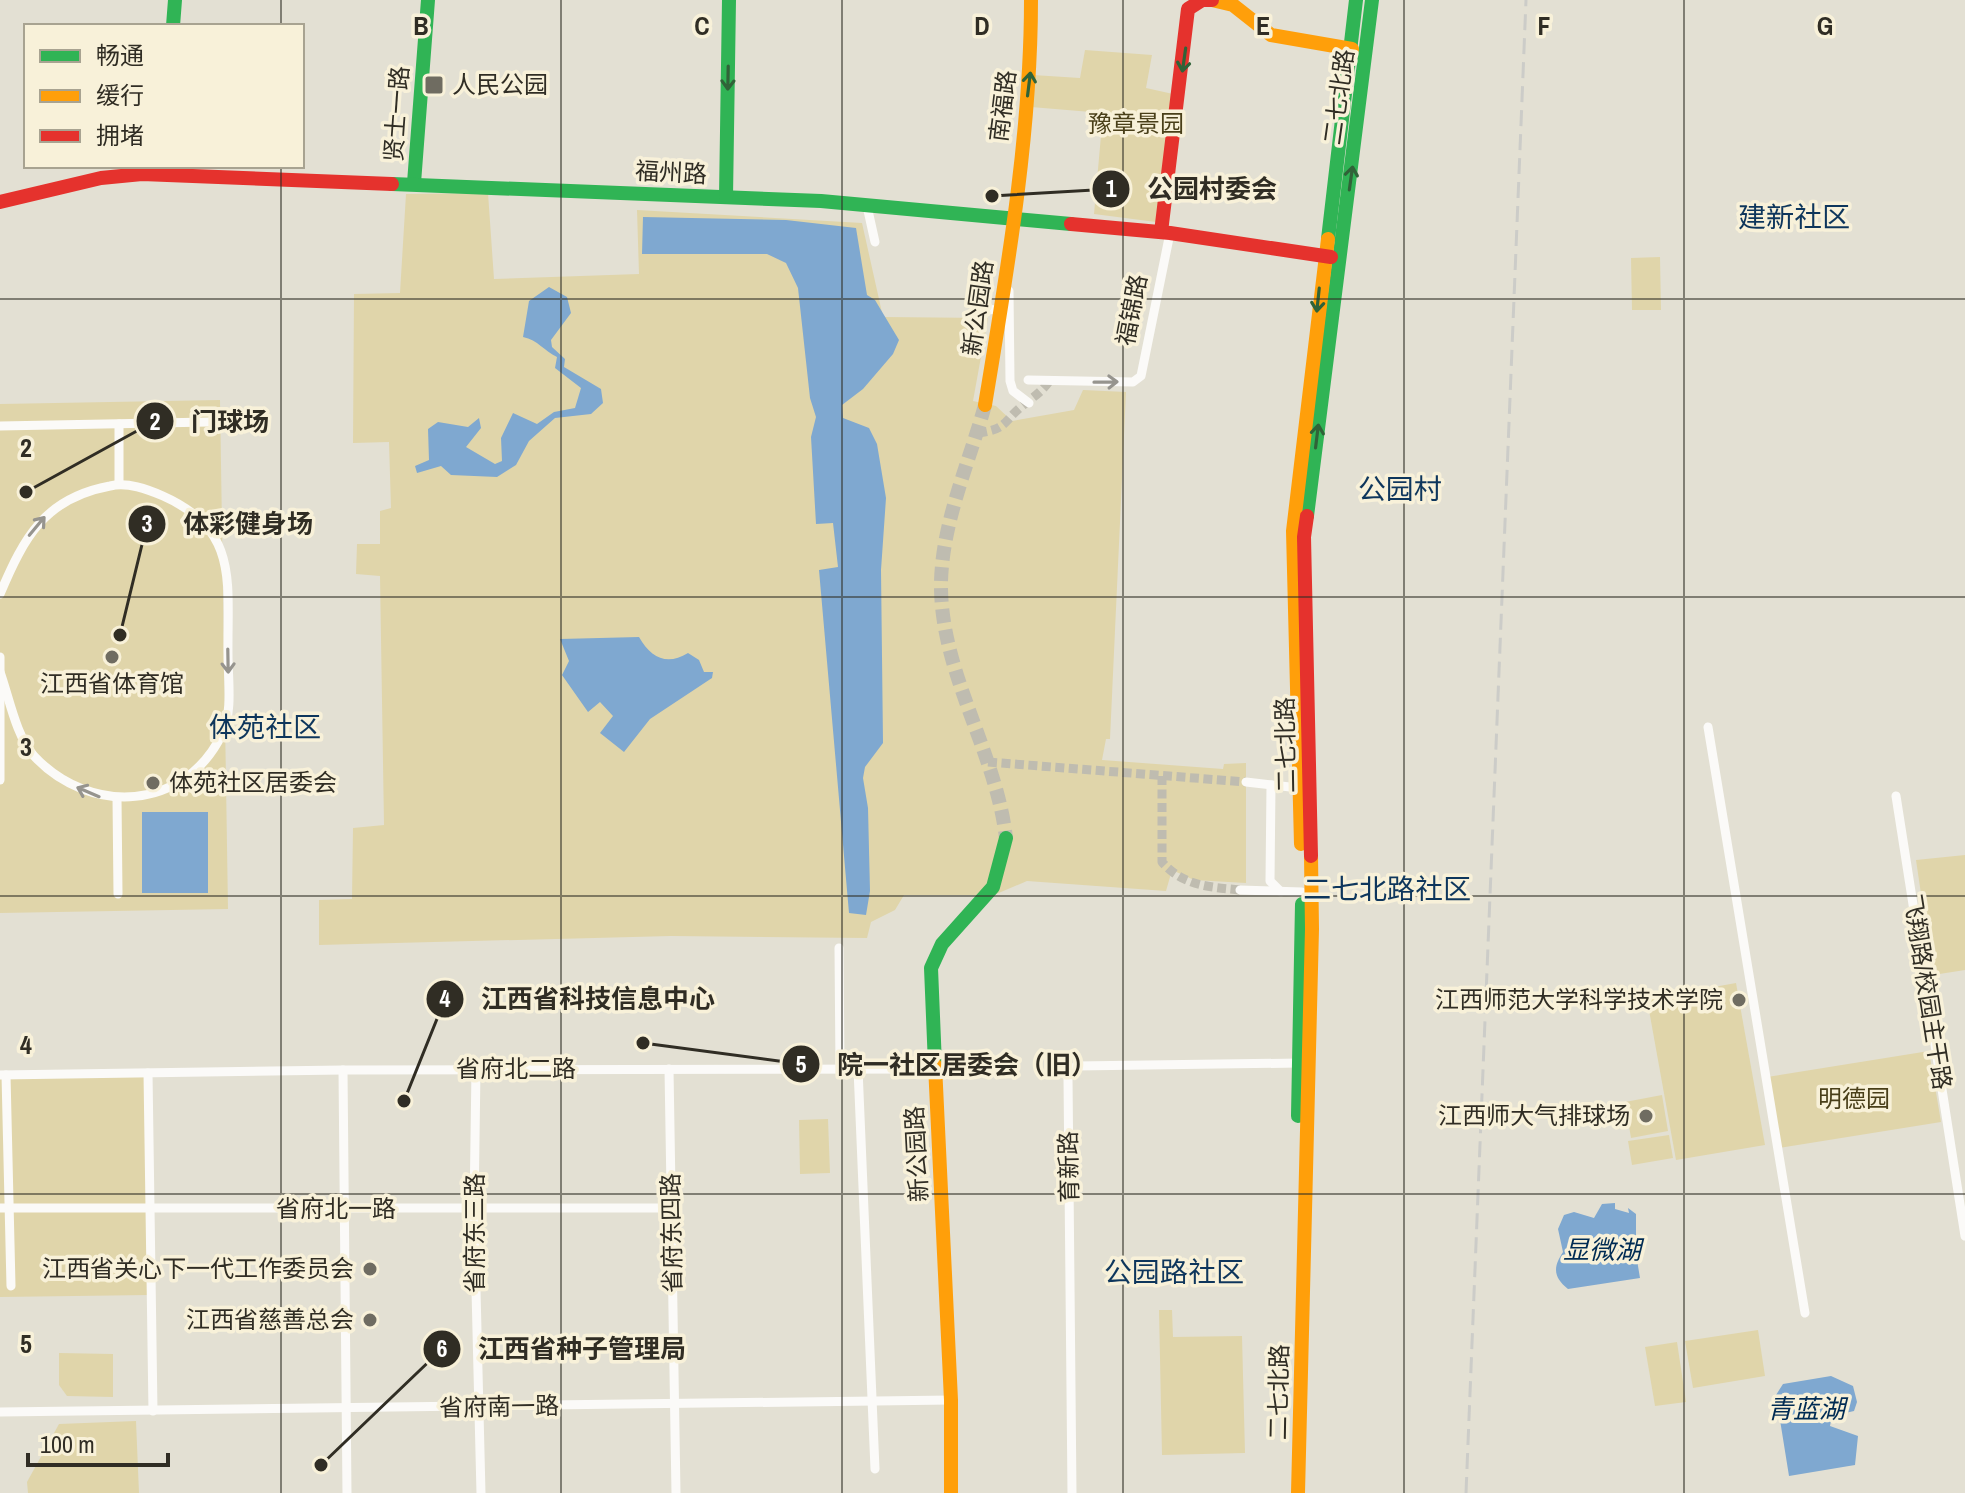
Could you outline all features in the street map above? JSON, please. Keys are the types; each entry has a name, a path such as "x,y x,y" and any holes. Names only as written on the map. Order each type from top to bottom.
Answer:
{"street":[{"path":"173,24 175,0"},
{"name":"贤士一路","path":"414,183 428,0"},
{"path":"726,197 729,0"},
{"name":"南福路","path":"1011,217 1031,73 1031,0"},
{"name":"福锦路","path":"1028,380 1133,382 1141,376 1166,233 1188,9 1202,0 1233,5 1271,35 1352,49"},
{"name":"二七北路","path":"1289,1493 1302,892 1293,531 1323,257 1356,0"},
{"name":"二七北路","path":"1298,1493 1312,929 1304,537 1367,59 1372,0"},
{"name":"福州路","path":"0,202 101,178 164,170 867,206 1166,233 1339,258"},
{"path":"867,206 875,242"},
{"name":"新公园路","path":"985,405 1001,310 1011,217"},
{"path":"1008,248 1010,381 1013,391 1029,403"},
{"path":"977,309 1001,310"},
{"path":"0,426 209,422"},
{"path":"119,424 119,484"},
{"path":"0,594 19,550 38,523 70,500 92,489 119,484 150,490 188,507 209,525 223,555 227,589 228,703 223,733 202,763 186,778 154,793 100,797 67,783 32,755 0,672"},
{"path":"0,657 1,780"},
{"path":"1708,727 1805,1313"},
{"path":"1246,782 1299,788"},
{"path":"1271,785 1270,881 1281,892"},
{"name":"飞翔路/校园主干路","path":"1896,796 1965,1236"},
{"path":"117,798 118,894"},
{"name":"新公园路","path":"951,1493 951,1400 935,1069 933,957 943,941 992,889 1004,860 1006,838"},
{"path":"1240,890 1302,892"},
{"path":"839,948 840,1069"},
{"name":"育新路","path":"1072,1493 1068,1078 1076,1066 1299,1063"},
{"name":"省府北二路","path":"3,1075 476,1069 935,1069"},
{"name":"省府东三路","path":"476,1069 474,1209 481,1493"},
{"name":"省府东四路","path":"669,1069 676,1493"},
{"path":"858,1069 875,1469"},
{"path":"343,1070 347,1493"},
{"path":"148,1073 153,1411"},
{"path":"3,1075 4,1208 11,1286"},
{"name":"省府北一路","path":"4,1208 672,1208"},
{"name":"省府南一路","path":"0,1412 951,1400"}],"green space":[{"name":"豫章景园","path":"1085,50 1152,55 1146,88 1173,94 1156,222 1094,214 1103,113 1031,107 1033,75 1080,78"},
{"path":"488,193 494,279 639,274 637,210 862,223 883,317 988,318 973,401 996,406 1012,421 1074,410 1083,390 1126,392 1110,739 1106,739 1102,760 1223,769 1224,764 1246,763 1246,883 1194,880 1172,870 1166,891 1027,881 994,895 904,895 895,910 871,922 867,938 671,936 319,945 319,900 352,899 353,828 384,825 380,576 356,574 357,544 380,544 380,511 391,508 389,442 353,443 354,294 400,293 406,194"},
{"path":"1660,257 1661,310 1632,310 1631,258"},
{"name":"江西省体育馆","path":"220,400 228,909 0,913 0,404"},
{"path":"1965,855 1965,970 1933,975 1916,860"},
{"path":"1736,983 1765,1145 1676,1160 1647,999"},
{"name":"明德园","path":"1929,1051 1941,1122 1779,1148 1767,1077"},
{"path":"145,1076 149,1295 0,1297 0,1079"},
{"name":"江西师大气排球场","path":"1662,1095 1668,1131 1631,1138 1625,1102"},
{"path":"828,1119 830,1173 800,1174 799,1120"},
{"path":"1669,1135 1673,1158 1632,1165 1628,1141"},
{"path":"1159,1310 1172,1310 1173,1337 1242,1336 1245,1453 1162,1455"},
{"path":"1758,1330 1765,1376 1693,1388 1685,1341"},
{"path":"1677,1342 1686,1402 1655,1406 1645,1347"},
{"path":"59,1353 113,1354 113,1397 67,1396 59,1385"},
{"path":"136,1421 139,1493 28,1493 27,1482 59,1424"}],"water":[{"path":"643,217 786,220 856,228 867,295 875,300 899,340 893,354 863,389 842,405 843,418 869,428 877,444 886,498 881,570 883,743 865,767 863,778 868,808 870,891 866,915 849,913 819,570 838,567 833,523 816,524 811,437 816,417 810,398 798,288 786,263 767,254 642,254"},
{"path":"549,287 567,297 571,313 551,340 552,347 565,359 564,367 601,389 603,403 591,414 555,418 529,441 516,465 497,477 451,475 441,466 417,473 415,466 429,460 428,429 438,422 468,427 479,418 481,428 466,447 495,464 502,461 501,438 513,413 537,424 554,412 575,408 581,388 555,368 557,357 523,337 529,301"},
{"path":"639,637 660,658 673,659 688,653 699,660 704,672 713,672 712,678 650,719 624,752 600,733 613,716 600,702 588,712 562,675 569,661 560,639"},
{"path":"142,812 208,812 208,893 142,893"},
{"name":"显微湖","path":"1615,1203 1615,1209 1629,1213 1628,1208 1636,1214 1636,1254 1640,1278 1568,1289 1556,1272 1563,1252 1558,1229 1564,1215 1574,1212 1594,1218 1602,1204"},
{"name":"青蓝湖","path":"1831,1376 1853,1386 1857,1402 1854,1411 1832,1416 1830,1426 1858,1436 1855,1465 1789,1476 1776,1395 1783,1384"}],"tunnel":[{"path":"978,433 994,430 1003,424 1050,380"},
{"path":"985,405 951,516 941,583 949,648 991,774 1006,838"},
{"path":"988,762 1246,782"},
{"path":"1162,776 1162,862 1188,881 1240,890"}],"railway":[{"path":"1466,1493 1526,0"}],"traffic: fast":[{"path":"173,24 175,0"},
{"path":"414,183 428,0"},
{"path":"726,197 729,0"},
{"path":"1328,239 1356,0"},
{"path":"1307,516 1372,0"},
{"path":"392,184 821,201 1071,224"},
{"path":"935,1065 931,968 942,944 993,887 1006,838"},
{"path":"1298,1116 1302,904"}],"traffic: slow":[{"path":"985,405 1022,152 1031,0"},
{"path":"1212,0 1233,5 1271,35 1352,49"},
{"path":"1301,844 1293,531 1328,239"},
{"path":"1298,1493 1312,929 1311,856"},
{"path":"935,1065 951,1400 951,1493"}],"traffic: jam":[{"path":"1161,232 1188,9 1202,0 1212,0"},
{"path":"0,202 101,178 142,174 392,184"},
{"path":"1071,224 1170,233 1331,257"},
{"path":"1307,516 1304,537 1311,856"}],"place":[{"name":"人民公园","path":"434,85"},
{"name":"公园村委会","path":"992,196"},
{"name":"门球场","path":"26,492"},
{"name":"体彩健身场","path":"120,635"},
{"name":"江西省体育馆","path":"112,657"},
{"name":"体苑社区居委会","path":"153,783"},
{"name":"江西师范大学科学技术学院","path":"1739,1000"},
{"name":"院一社区居委会（旧）","path":"643,1043"},
{"name":"江西省科技信息中心","path":"404,1101"},
{"name":"江西师大气排球场","path":"1646,1116"},
{"name":"江西省关心下一代工作委员会","path":"370,1269"},
{"name":"江西省慈善总会","path":"370,1320"},
{"name":"江西省种子管理局","path":"321,1465"}],"district":[{"name":"建新社区","path":"1794,217"},
{"name":"公园村","path":"1400,489"},
{"name":"体苑社区","path":"265,727"},
{"name":"二七北路社区","path":"1387,889"},
{"name":"公园路社区","path":"1174,1272"}]}
